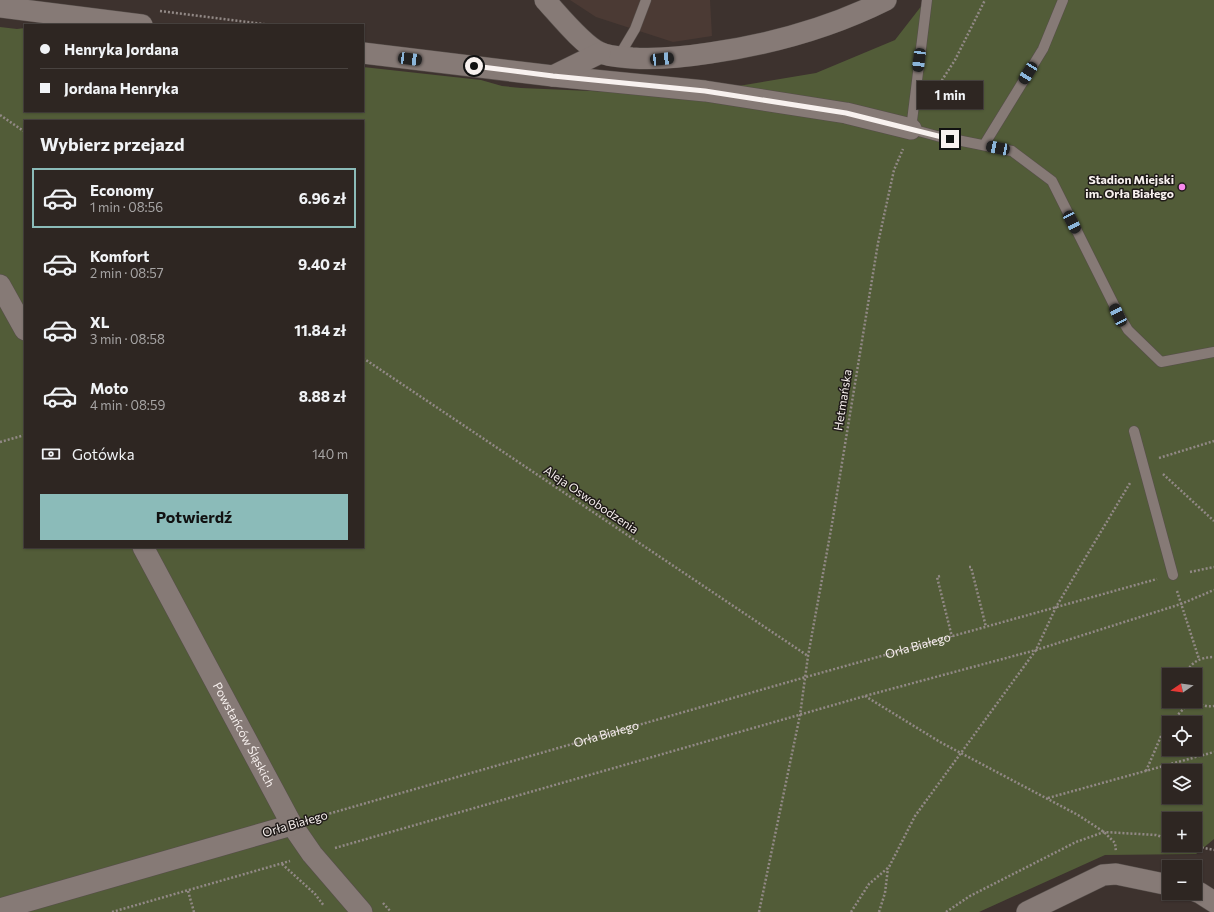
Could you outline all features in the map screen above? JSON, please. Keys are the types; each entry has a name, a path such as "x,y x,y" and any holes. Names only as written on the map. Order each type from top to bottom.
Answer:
{"street":[{"path":"545,0 602,51 662,59 767,43 832,24 886,0"},
{"path":"0,7 149,18"},
{"path":"553,76 602,51"},
{"path":"364,53 553,76 705,91 846,113 911,129"},
{"path":"0,285 24,328"},
{"name":"Powstańców Śląskich","path":"144,548 292,824 312,854 362,912"},
{"name":"Orła Białego","path":"0,909 292,824"},
{"path":"1027,912 1103,875 1116,874 1162,884"},
{"path":"1202,894 1214,902"}],"lane":[{"path":"602,51 635,29 646,0"},
{"path":"927,0 911,129 950,139 1012,151 1052,181 1118,315 1128,330 1161,362 1214,352"},
{"path":"984,145 1043,49 1063,0"},
{"path":"1134,431 1173,575"}],"path":[{"path":"930,99 955,60 985,0"},
{"path":"149,18 254,24"},
{"path":"0,115 24,131"},
{"name":"Hetmańska","path":"758,912 800,715 808,656 832,524 878,243 894,170 911,129"},
{"name":"Aleja Oswobodzenia","path":"364,359 808,656"},
{"path":"0,442 24,435"},
{"path":"851,912 869,884 888,867 915,816 1036,650 1056,607 1142,463 1214,441"},
{"path":"1142,463 1164,475 1214,521"},
{"path":"969,567 971,567 986,627"},
{"name":"Orła Białego","path":"292,824 1056,607 1173,575 1214,567"},
{"path":"1173,575 1199,659"},
{"path":"940,576 937,577 952,637"},
{"path":"112,912 865,696 1036,650 1181,604 1214,590"},
{"path":"1190,668 1192,664 1199,659 1214,657"},
{"path":"865,696 940,742 1078,815 1104,832 1115,843 1116,874"},
{"path":"1202,705 1209,707 1214,706"},
{"path":"1176,716 1183,708"},
{"path":"1146,771 1162,734"},
{"path":"1047,798 1214,752"},
{"path":"946,912 970,896 1076,842 1104,832 1162,837"},
{"path":"1202,848 1214,850"},
{"path":"282,864 315,894 325,906"},
{"path":"879,912 885,893 888,867"},
{"path":"188,891 194,912"}],"shaded area":[{"path":"570,0 710,0 712,36 673,42 596,17"}],"green space":[{"path":"926,0 1214,0 1214,839 1202,849 1202,812 1162,812 1162,852 1198,852 1196,854 1105,855 979,912 0,912 0,27 17,29 24,28 24,112 364,112 364,67 481,80 502,86 521,88 684,95 816,73 895,40"}],"place":[{"name":"Stadion Miejski im. Orła Białego","path":"1182,187"}],"route":[{"path":"474,66 553,76 705,91 846,113 950,139"}]}
